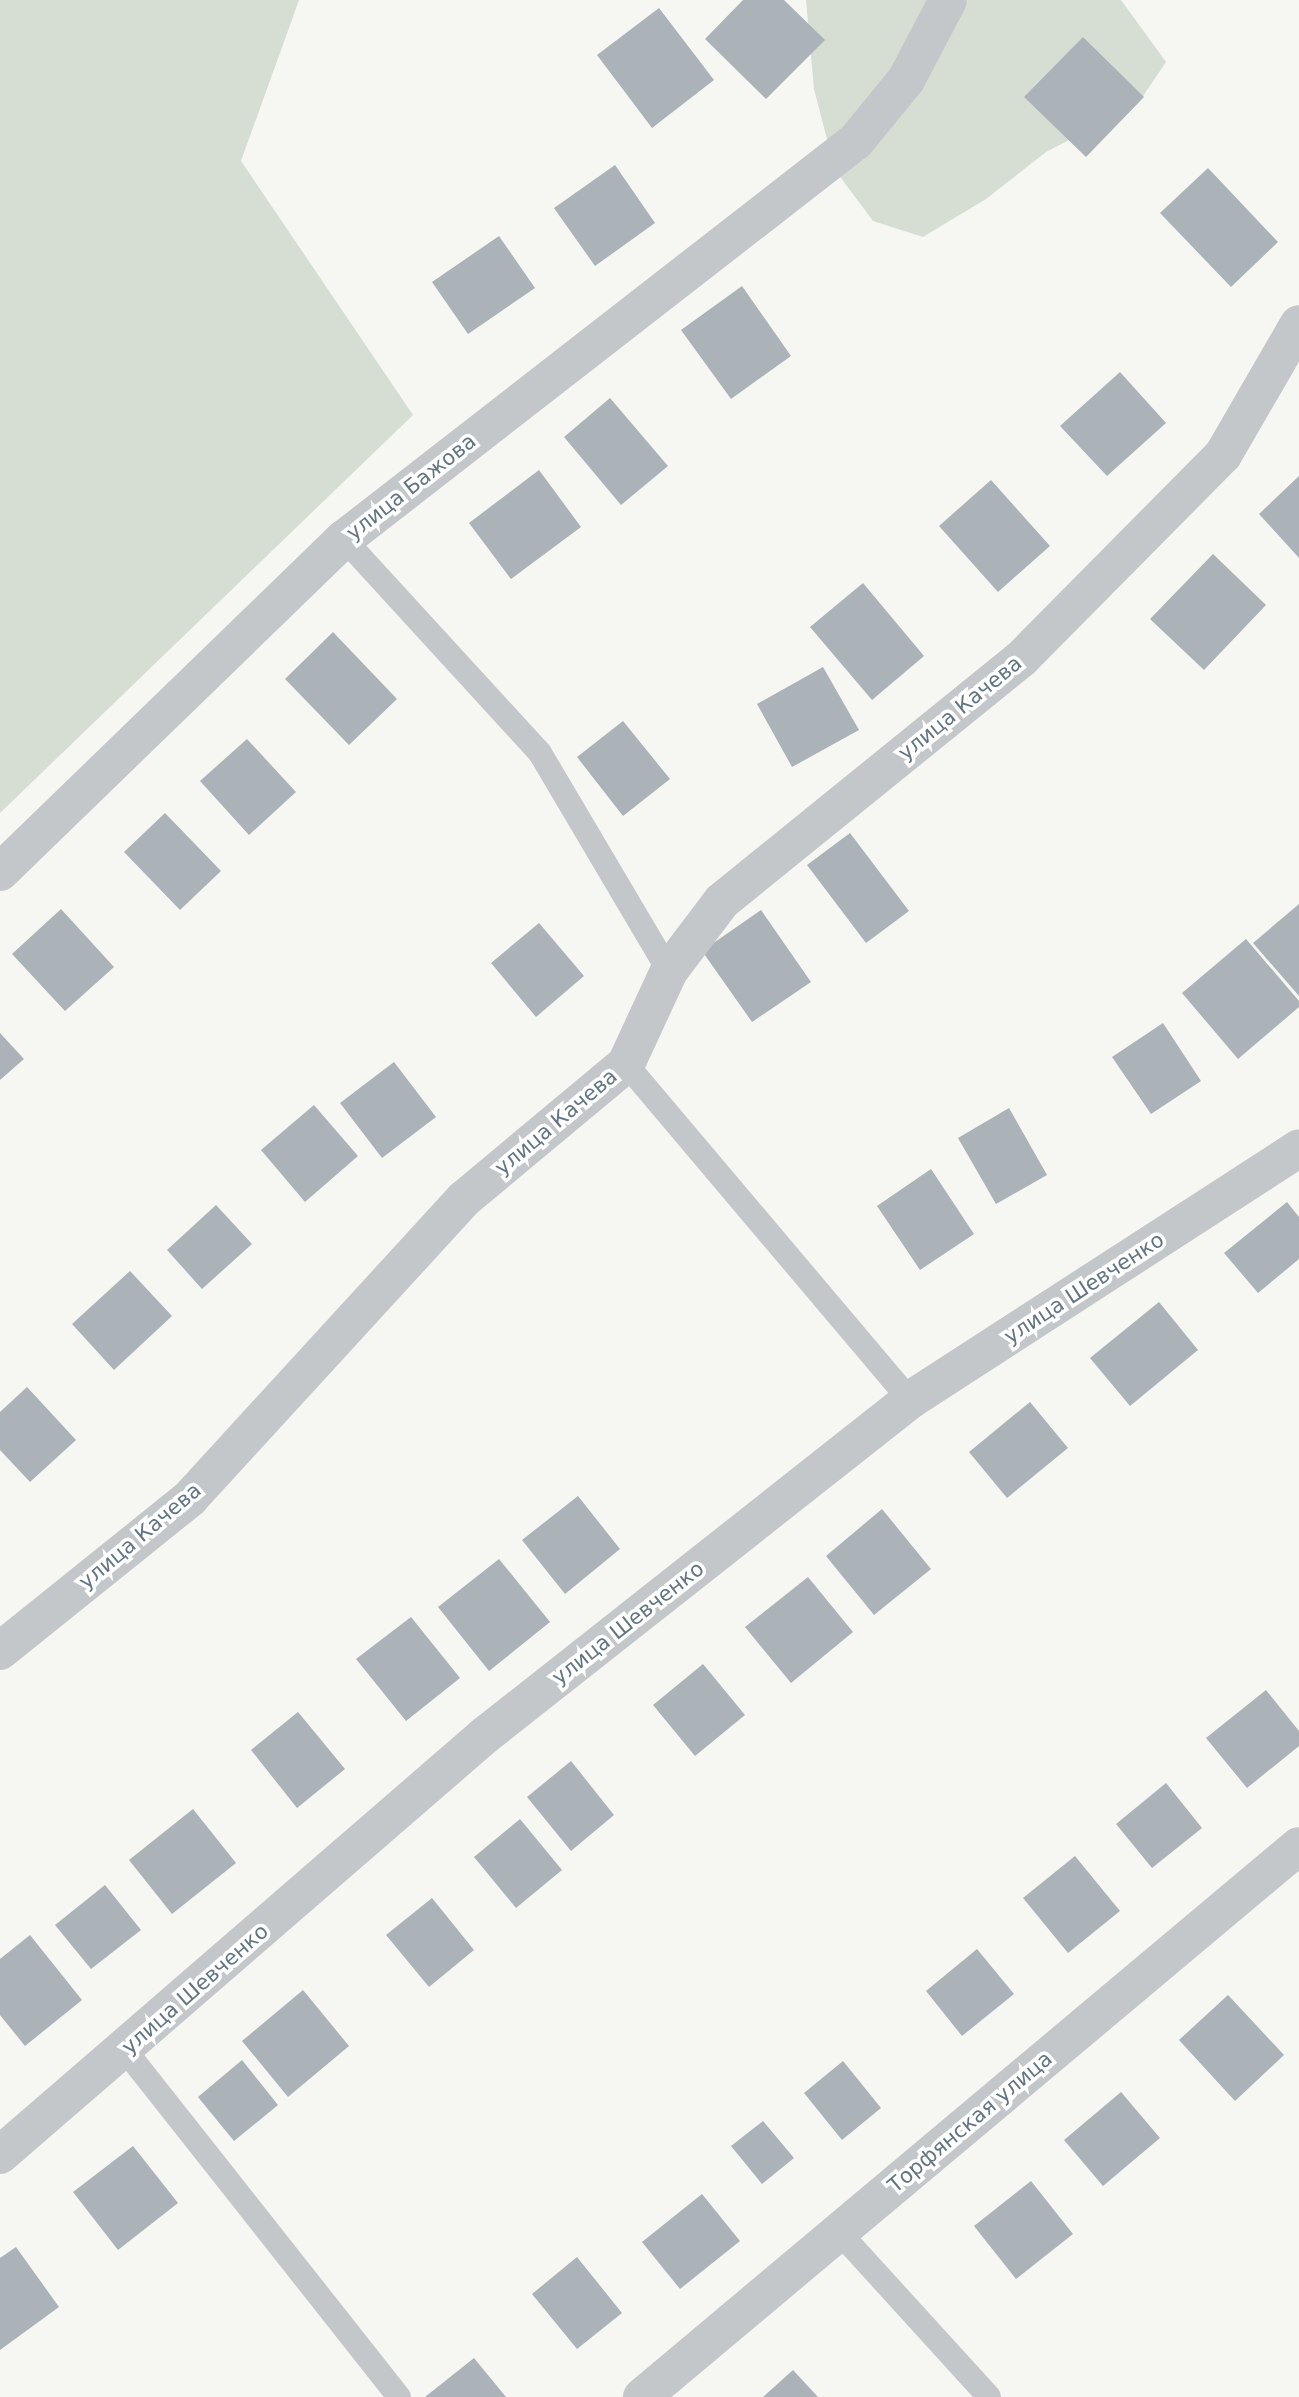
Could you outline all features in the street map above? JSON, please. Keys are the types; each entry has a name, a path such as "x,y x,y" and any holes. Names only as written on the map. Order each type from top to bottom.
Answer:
{"street":[{"name":"улица Бажова","path":"0,872 344,538 856,141 906,80 948,0"},
{"name":"улица Качева","path":"0,1651 190,1499 464,1199 626,1064 669,971 722,901 1021,659 1223,455 1299,324"},
{"name":"улица Шевченко","path":"0,2155 125,2050 484,1736 910,1400 1299,1148"},
{"name":"Торфянская улица","path":"642,2397 1299,1846"}],"lane":[{"path":"344,538 540,753 669,971"},
{"path":"626,1064 910,1400"},
{"path":"125,2050 399,2397"},
{"path":"839,2232 989,2397"}],"shaded area":[{"path":"0,0 299,0 241,161 413,415 0,813"},
{"path":"806,0 1121,0 1166,62 1137,105 1046,152 986,199 923,237 873,221 835,170 814,89"}],"building":[{"path":"743,0 784,0 825,40 766,99 705,39"},
{"path":"659,8 714,80 652,128 597,55"},
{"path":"1083,37 1144,97 1086,157 1024,97"},
{"path":"615,165 655,223 595,266 554,208"},
{"path":"1208,168 1278,242 1231,287 1160,213"},
{"path":"499,236 535,288 468,334 432,282"},
{"path":"742,286 791,356 731,399 681,330"},
{"path":"1120,372 1166,423 1107,476 1060,426"},
{"path":"610,398 668,466 621,505 564,437"},
{"path":"539,470 581,527 511,579 469,523"},
{"path":"1299,476 1299,558 1259,514"},
{"path":"991,480 1050,546 998,592 939,526"},
{"path":"1213,554 1266,605 1204,670 1150,619"},
{"path":"863,583 924,656 872,700 810,627"},
{"path":"333,632 397,699 349,745 285,679"},
{"path":"823,667 859,730 792,767 757,704"},
{"path":"623,721 670,779 623,816 577,757"},
{"path":"247,739 296,792 249,835 200,781"},
{"path":"165,813 221,871 180,910 124,852"},
{"path":"850,833 909,911 866,943 807,865"},
{"path":"1299,904 1299,996 1253,943"},
{"path":"61,909 114,967 65,1011 12,954"},
{"path":"761,910 811,982 752,1022 702,951"},
{"path":"539,923 584,976 536,1017 491,963"},
{"path":"1246,939 1299,1001 1299,1007 1238,1059 1182,993"},
{"path":"1163,1023 1201,1081 1151,1114 1112,1057"},
{"path":"0,1033 24,1059 0,1080"},
{"path":"394,1062 436,1117 382,1158 340,1103"},
{"path":"314,1105 358,1156 305,1202 261,1150"},
{"path":"1009,1108 1047,1175 996,1204 958,1138"},
{"path":"931,1169 974,1234 920,1270 877,1206"},
{"path":"1287,1202 1299,1217 1299,1259 1258,1293 1224,1253"},
{"path":"216,1205 252,1244 202,1289 167,1250"},
{"path":"130,1271 172,1316 114,1370 72,1324"},
{"path":"1159,1302 1198,1350 1130,1406 1090,1358"},
{"path":"27,1387 76,1440 30,1482 0,1450 0,1412"},
{"path":"1030,1402 1068,1448 1007,1498 969,1452"},
{"path":"578,1496 620,1549 565,1594 522,1540"},
{"path":"882,1509 931,1569 874,1615 826,1556"},
{"path":"499,1559 550,1622 489,1671 438,1607"},
{"path":"808,1577 853,1632 791,1683 745,1627"},
{"path":"411,1617 460,1678 406,1721 356,1659"},
{"path":"703,1664 745,1715 695,1756 653,1705"},
{"path":"1266,1690 1299,1731 1299,1746 1247,1788 1206,1738"},
{"path":"298,1712 345,1769 297,1808 251,1750"},
{"path":"571,1761 614,1815 571,1851 527,1797"},
{"path":"1166,1783 1202,1828 1152,1868 1116,1824"},
{"path":"193,1809 236,1863 172,1914 129,1860"},
{"path":"520,1819 562,1870 516,1908 474,1857"},
{"path":"1075,1856 1120,1911 1068,1953 1023,1898"},
{"path":"105,1885 141,1930 91,1969 55,1925"},
{"path":"432,1898 474,1950 429,1987 386,1935"},
{"path":"30,1935 82,2000 25,2046 0,2015 0,1959"},
{"path":"977,1949 1014,1994 962,2036 926,1991"},
{"path":"303,1990 349,2046 288,2097 242,2041"},
{"path":"1228,1995 1284,2055 1235,2101 1179,2040"},
{"path":"242,2060 278,2105 234,2141 198,2097"},
{"path":"843,2061 881,2108 842,2140 804,2093"},
{"path":"1121,2092 1160,2138 1103,2186 1064,2140"},
{"path":"763,2121 794,2158 762,2184 731,2146"},
{"path":"133,2146 178,2203 118,2250 73,2192"},
{"path":"1031,2181 1073,2234 1016,2279 974,2226"},
{"path":"702,2194 740,2241 680,2289 642,2242"},
{"path":"16,2247 59,2307 0,2350 0,2258"},
{"path":"577,2257 622,2313 577,2349 532,2294"},
{"path":"474,2358 506,2397 425,2397"},
{"path":"793,2370 818,2397 763,2397"}]}
